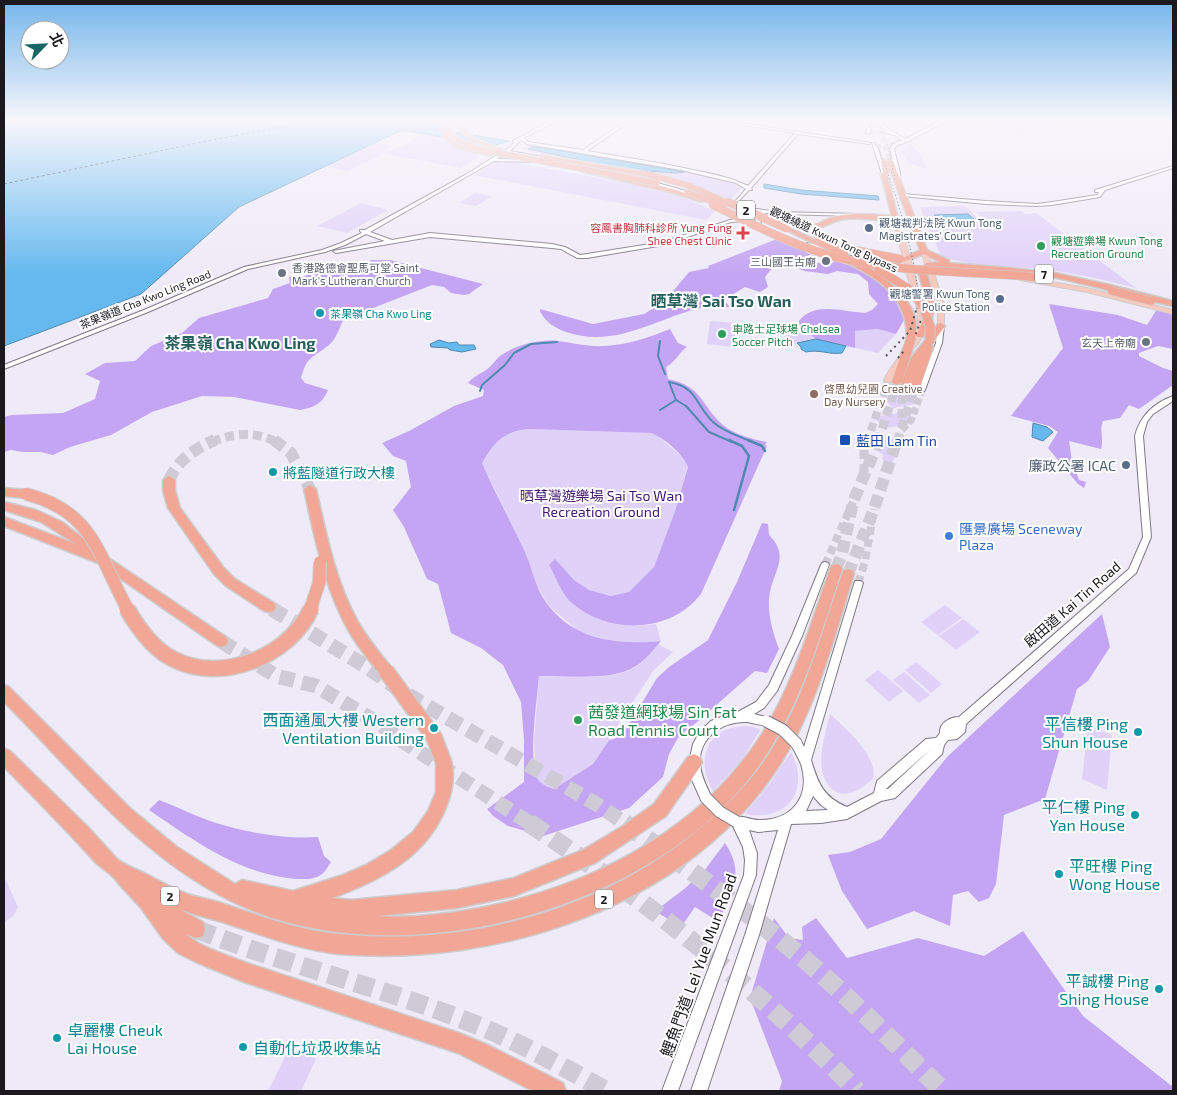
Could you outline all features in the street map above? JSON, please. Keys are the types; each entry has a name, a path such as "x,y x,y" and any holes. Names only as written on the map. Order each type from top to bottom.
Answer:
{"highway":[{"path":"586,171 690,194 794,244 841,259 890,267 1034,278 1099,288"},
{"name":"觀塘繞道 Kwun Tong Bypass","path":"598,171 635,178 720,204 871,272 891,287 908,309 912,327 908,348 910,386"},
{"name":"觀塘繞道 Kwun Tong Bypass","path":"612,171 706,194 811,238 892,278 908,289 923,304 929,316 931,333 910,386"},
{"path":"626,171 665,178 706,194"},
{"path":"886,171 884,174 896,218"},
{"path":"893,171 924,251 916,256 905,259"},
{"path":"890,196 902,195"},
{"name":"7","path":"896,218 864,216 830,220 817,227 816,234 822,242 840,251 860,257 899,263 1030,274 1099,288 1173,308"},
{"path":"811,238 855,252 886,258 1026,268 1071,274 1116,284 1173,302"},
{"name":"7","path":"924,251 944,261 1000,273 1057,276 1173,302"},
{"path":"920,335 929,321 931,311 923,274 929,265 961,265"},
{"path":"1126,291 1132,296 1130,300"},
{"path":"910,386 916,358 941,326"},
{"path":"169,480 168,493 171,504 222,575 269,607"},
{"path":"4,492 26,494 61,506 80,522 147,641 162,654 190,666 213,668 235,666 258,658 283,643 299,628 314,602 323,561 323,544 310,489"},
{"path":"4,506 43,517 87,545 103,560 221,641"},
{"path":"4,521 103,560"},
{"path":"292,901 317,895 363,877 385,865 412,844 429,825 438,808 444,785 444,763 438,743 428,726 352,625 323,561"},
{"name":"2","path":"5,758 117,870 186,902 278,932 336,944 398,947 429,946 491,937 580,910 635,884 683,853 716,826 754,787 783,746 809,692 815,654 842,573"},
{"name":"2","path":"4,692 111,802 199,874 238,895 262,905 315,919 343,923 401,926 460,922 499,915 546,902 582,888 625,867 676,834 721,796 756,756 815,654"},
{"path":"179,859 251,892 312,905 342,908 394,906 487,894 537,879 609,846 660,810 694,762"},
{"path":"117,870 148,901 170,932 185,946 244,972 459,1043 531,1077 555,1091"},
{"path":"148,901 196,929"}],"main road":[{"name":"茶果嶺道 Cha Kwo Ling Road","path":"303,255 361,233 468,171"},
{"path":"587,171 694,194 810,246 883,259 905,259"},
{"path":"607,174 616,172 615,171"},
{"path":"622,171 671,182 753,210 777,213"},
{"path":"692,171 742,183 750,189"},
{"path":"735,204 750,189 763,171"},
{"path":"897,179 898,171"},
{"path":"1079,198 1085,194 1098,196 1101,192 1161,171"},
{"path":"732,180 755,180"},
{"path":"902,195 1036,206 1059,204 1092,194"},
{"name":"茶果嶺道 Cha Kwo Ling Road","path":"702,230 703,227 730,210"},
{"path":"757,223 754,218 757,214 864,216"},
{"path":"888,380 895,364 920,335 918,295 910,277 905,259 904,244 896,218"},
{"name":"茶果嶺道 Cha Kwo Ling Road","path":"4,365 146,311 246,268 295,256 430,235 552,246 563,248 579,256 664,243 732,220 757,223"},
{"name":"茶果嶺道 Cha Kwo Ling Road","path":"361,233 390,241"},
{"name":"茶果嶺道 Cha Kwo Ling Road","path":"361,233 383,242"},
{"path":"910,386 939,343 941,326 940,305 924,251"},
{"path":"883,259 896,264 910,277"},
{"path":"932,274 937,272 1000,273 1064,285 1173,312"},
{"name":"啟田道 Kai Tin Road","path":"790,820 847,813 880,796 891,794 938,750 942,739 954,735 961,728 960,722 1133,571 1147,536 1140,432 1148,414 1171,400"},
{"path":"811,777 809,795 800,811 790,820 777,825 757,827 737,822 720,812 706,798 696,780 694,762 697,744 707,730 721,721 738,717 760,705 773,688 797,636 842,573"},
{"path":"806,759 842,573"},
{"path":"738,717 766,721 782,730 796,743 806,759 815,789 824,800 838,810 847,813"},
{"path":"699,1091 790,820"},
{"name":"鯉魚門道 Lei Yue Mun Road","path":"670,1091 750,875 751,850 745,833 737,822"}],"green space":[{"path":"480,171 561,171 673,194 716,211 706,220 474,175"},
{"path":"638,171 687,171 743,187 731,199"},
{"path":"475,193 492,196 476,206 459,203"},
{"path":"361,203 388,210 347,233 317,226"},
{"path":"965,206 993,232 996,230 976,212 1022,211 1025,214 1036,213 1136,288 1054,271 974,264 940,254 920,207"},
{"name":"車路士足球場 Chelsea Soccer Pitch","path":"710,321 736,323 735,347 707,344"},
{"path":"788,326 800,327 816,339 792,344 777,329"},
{"path":"878,329 896,334 878,353 855,348 855,331"},
{"path":"910,393 920,403 893,408 883,398"},
{"path":"904,412 915,423 885,428 874,417"},
{"name":"晒草灣遊樂場 Sai Tso Wan Recreation Ground","path":"528,429 656,434 682,457 688,465 675,511 654,567 629,592 611,596 589,590 574,580 555,560 549,565 565,595 574,605 638,626 656,624 661,641 638,643 612,642 580,632 551,608 545,600 535,581 526,554 482,463 491,449 500,440 512,433"},
{"path":"896,437 900,442 891,467 882,459 883,455 879,451 883,440"},
{"path":"945,605 962,618 938,635 921,622"},
{"path":"963,619 980,632 956,650 939,636"},
{"name":"茜發道網球場 Sin Fat Road Tennis Court","path":"658,644 673,652 653,671 593,764 554,789 542,785 536,775 534,741 539,676 589,677 615,675 639,665"},
{"path":"916,662 942,684 931,693 905,670"},
{"path":"878,670 903,691 889,702 865,680"},
{"path":"904,672 930,695 919,703 893,680"},
{"path":"830,714 859,743 871,761 873,779 850,793 840,793 832,789 826,781 823,772 821,763 823,743"},
{"path":"1088,725 1112,735 1107,790 1082,779"},
{"path":"747,726 761,729 741,761 713,791 707,779 705,767 705,756 708,746 714,738 723,732 734,727"},
{"path":"791,752 798,779 796,791 791,801 773,813 760,815 745,814 770,783"},
{"path":"4,876 18,907 13,916 4,923"},
{"path":"290,1047 316,1059 301,1091 268,1091"}],"shaded area":[{"path":"777,239 816,257 810,261 829,265 835,261 860,269 878,280 893,297 904,320 896,334 878,329 855,331 855,348 816,339 800,327 799,321 805,315 821,309 865,313 872,310 878,304 869,294 868,282 858,274 837,271 828,274 804,271 792,265 773,267 765,277 768,287 760,292 745,287 730,296 721,297 730,307 713,306 696,309 617,335 600,337 566,332 551,324 540,311 540,309 593,324 644,314 664,302 689,272 709,268 708,266"},
{"path":"371,260 390,260 483,284 469,294 464,295 451,293 444,287 432,285 368,310 346,316 333,340 309,360 303,370 301,378 305,383 328,390 321,402 310,408 300,410 234,397 202,396 152,412 111,435 70,447 53,455 41,452 11,450 4,452 4,417 63,413 95,399 100,381 85,374 105,363 135,361 151,346 182,333 199,318 268,298 273,289 290,283 289,277 302,278 314,271 338,266 353,275 361,272"},
{"path":"1049,304 1118,315 1147,325 1157,309 1173,314 1173,349 1158,346 1139,353 1139,356 1173,371 1173,385 1139,409 1129,405 1120,418 1103,421 1101,449 1069,441 1072,461 1079,480 1086,482 1084,488 1078,484 1048,448 1058,432 1049,426 1011,416 1063,348"},
{"path":"670,329 678,343 687,347 666,367 668,379 688,386 723,425 744,436 767,442 765,445 767,446 701,594 688,607 674,616 640,625 622,625 604,621 588,614 569,600 562,591 549,565 555,559 574,580 589,590 611,596 629,592 654,567 675,511 688,467 678,452 661,438 651,433 519,430 500,439 482,463 525,552 536,583 545,601 556,614 569,625 597,638 628,642 661,641 643,661 626,671 589,677 539,676 533,741 534,766 537,778 543,784 554,789 593,764 609,740 623,734 657,678 669,667 708,640 737,582 762,523 768,524 769,535 776,543 780,558 769,599 771,625 779,649 767,673 755,671 679,736 669,754 663,777 629,808 543,836 508,826 493,816 487,809 524,782 524,740 521,702 503,665 481,648 451,633 438,584 427,579 404,527 393,510 411,487 406,461 393,456 382,443 409,431 454,406 483,396 484,390 468,383 500,356 513,349 544,341 592,346 621,344"},
{"path":"1102,614 1110,647 1088,681 1077,689 1045,799 1004,815 996,884 989,898 979,902 968,891 953,895 950,926 914,911 867,929 842,891 828,855 850,852 881,839 947,757"},
{"path":"159,800 228,827 279,836 318,837 324,856 331,862 322,874 310,879 296,879 256,871 200,844 149,810"},
{"path":"725,843 735,864 735,874 732,891 719,922 695,907 681,927 655,911 704,871"},
{"path":"774,918 789,938 803,940 802,927 816,918 847,958 918,938 984,956 1023,931 1083,1016 1173,1087 1173,1091 779,1091 782,1081 750,998"}],"water":[{"path":"4,171 315,171 239,207 141,294 4,346"},
{"path":"646,171 684,172 675,173"},
{"path":"764,184 801,190 878,196 879,200 801,194 764,188"},
{"path":"968,214 975,220 941,222 934,215"},
{"path":"816,339 846,346 842,353 806,352 797,343"},
{"path":"439,340 449,343 457,342 459,345 474,345 476,349 462,352 448,348 431,347 430,344"},
{"path":"1033,423 1047,427 1053,432 1043,441 1032,437"}],"waterway":[{"path":"660,341 658,356 665,374"},
{"path":"480,391 482,385 505,365 514,353 531,344 557,342"},
{"path":"676,400 669,382 678,384 691,392 707,416 717,425 752,442"},
{"path":"660,410 676,400"},
{"path":"676,400 686,406 709,432 732,442"},
{"path":"729,440 742,446 749,456 734,510"},
{"path":"748,440 762,446 765,451"}],"ferry route":[{"path":"4,184 65,171"}],"tunnel":[{"path":"867,442 888,380"},
{"path":"878,442 897,382"},
{"path":"902,418 902,401 906,384"},
{"path":"897,442 915,387"},
{"path":"902,430 912,419 922,390"},
{"path":"212,442 244,434 261,436 276,442"},
{"path":"169,480 182,460 200,447 215,440"},
{"path":"274,440 291,453 310,489"},
{"path":"864,473 864,450 867,440"},
{"path":"836,569 842,554 853,502 879,440"},
{"path":"848,574 874,509 897,440"},
{"path":"825,565 853,502"},
{"path":"858,583 865,562 874,509"},
{"path":"269,607 274,610"},
{"path":"272,609 370,669 401,691 598,805 626,824"},
{"path":"221,641 276,676 316,686 380,724 401,740 531,824"},
{"path":"529,823 617,883 700,948 781,1017 857,1091"},
{"path":"624,823 712,886 797,953 853,1003 943,1091"},
{"path":"196,929 444,1012 528,1048 607,1091"}],"railway":[{"path":"887,171 901,213 915,269 918,292 917,309"},
{"path":"893,171 895,179"},
{"path":"886,356 910,331 917,307"},
{"path":"898,358 914,339 921,320"}],"place":[{"name":"觀塘裁判法院 Kwun Tong Magistrates' Court","path":"869,228"},
{"name":"容鳳書胸肺科診所 Yung Fung Shee Chest Clinic","path":"743,233"},
{"name":"觀塘遊樂場 Kwun Tong Recreation Ground","path":"1041,246"},
{"name":"三山國王古廟","path":"826,261"},
{"name":"香港路德會聖馬可堂 Saint Mark's Lutheran Church","path":"282,273"},
{"name":"觀塘警署 Kwun Tong Police Station","path":"1000,299"},
{"name":"茶果嶺 Cha Kwo Ling","path":"320,313"},
{"name":"車路士足球場 Chelsea Soccer Pitch","path":"722,334"},
{"name":"玄天上帝廟","path":"1146,342"},
{"name":"啓思幼兒園 Creative Day Nursery","path":"814,394"},
{"name":"藍田 Lam Tin","path":"845,440"},
{"name":"廉政公署 ICAC","path":"1126,465"},
{"name":"將藍隧道行政大樓","path":"273,472"},
{"name":"匯景廣場 Sceneway Plaza","path":"949,536"},
{"name":"茜發道網球場 Sin Fat Road Tennis Court","path":"578,720"},
{"name":"西面通風大樓 Western Ventilation Building","path":"434,728"},
{"name":"平信樓 Ping Shun House","path":"1138,732"},
{"name":"平仁樓 Ping Yan House","path":"1135,815"},
{"name":"平旺樓 Ping Wong House","path":"1059,874"},
{"name":"平誠樓 Ping Shing House","path":"1159,989"},
{"name":"卓麗樓 Cheuk Lai House","path":"57,1038"},
{"name":"自動化垃圾收集站","path":"243,1047"}],"district":[{"name":"晒草灣 Sai Tso Wan","path":"721,300"},
{"name":"茶果嶺 Cha Kwo Ling","path":"240,342"}]}
